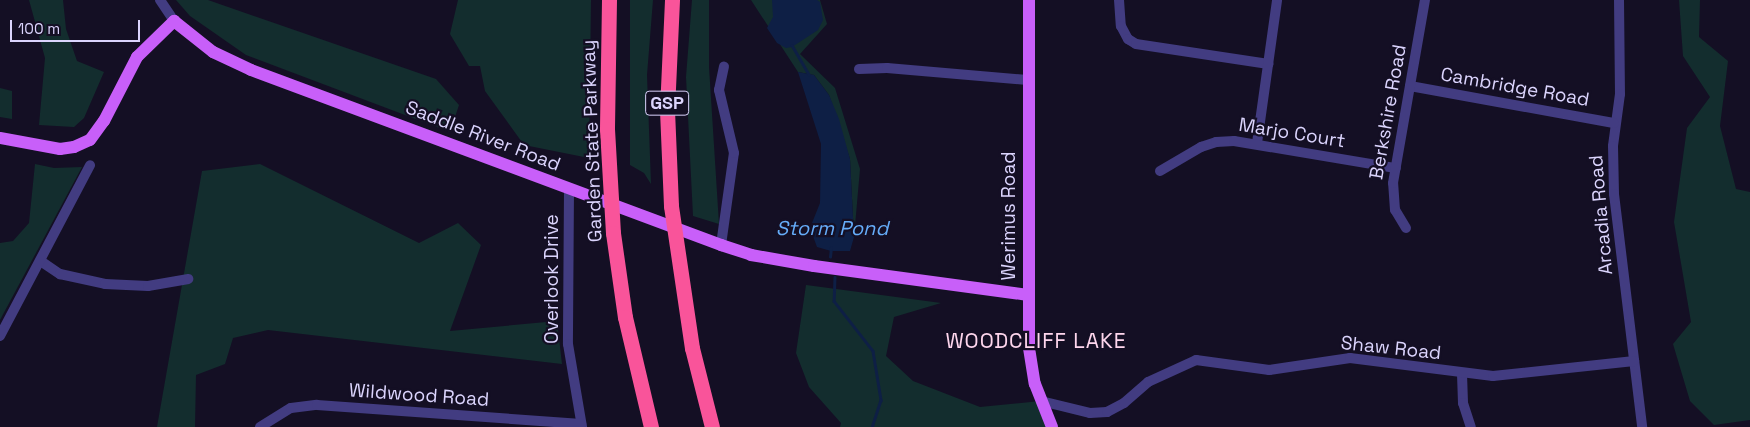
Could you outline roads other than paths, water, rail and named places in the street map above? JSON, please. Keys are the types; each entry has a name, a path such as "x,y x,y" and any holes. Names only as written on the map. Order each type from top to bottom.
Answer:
{"highway":[{"name":"Garden State Parkway","path":"609,0 609,179 613,232 625,317 651,427"},
{"name":"GSP","path":"672,0 667,110 671,206 676,252 692,348 712,427"}],"main road":[{"name":"Werimus Road","path":"1029,0 1027,80 1029,348 1041,402 1052,427"},
{"path":"0,138 60,149 74,147 90,140 104,121 137,57 174,21"},
{"name":"Saddle River Road","path":"174,21 195,41 244,66 721,245 780,260 1028,295"}],"street":[{"path":"160,0 174,21"},
{"path":"1119,0 1121,26 1128,39 1136,44 1268,64"},
{"path":"1257,143 1277,0"},
{"name":"Berkshire Road","path":"1406,228 1399,219 1392,199 1425,0"},
{"name":"Arcadia Road","path":"1619,0 1620,94 1614,123 1614,194 1642,427"},
{"path":"721,245 734,153 719,90 724,67"},
{"path":"859,70 887,68 1027,80"},
{"name":"Cambridge Road","path":"1410,86 1614,123"},
{"name":"Marjo Court","path":"1160,171 1216,142 1257,143 1396,168"},
{"path":"0,336 42,262 90,166"},
{"name":"Overlook Drive","path":"570,189 567,314 582,425"},
{"path":"42,262 60,274 105,284 148,286 188,279"},
{"name":"Shaw Road","path":"1041,402 1090,413 1107,412 1124,403 1148,382 1196,360 1269,370 1350,358 1462,374 1517,375 1634,361"},
{"path":"1462,374 1463,403 1471,427"},
{"name":"Wildwood Road","path":"260,427 291,408 317,405 582,425"}],"water":[{"path":"772,0 817,0 820,2 823,20 818,30 792,47 786,48 777,43 767,28 773,17"},
{"name":"Storm Pond","path":"798,72 814,75 829,95 839,119 850,159 854,237 850,251 831,251 817,247 810,228 820,203 821,144"}],"waterway":[{"path":"792,45 809,75"},
{"path":"830,257 831,248"},
{"path":"835,277 834,301 873,351 881,400 872,427"}],"district":[{"name":"WOODCLIFF LAKE","path":"1036,341"}]}
